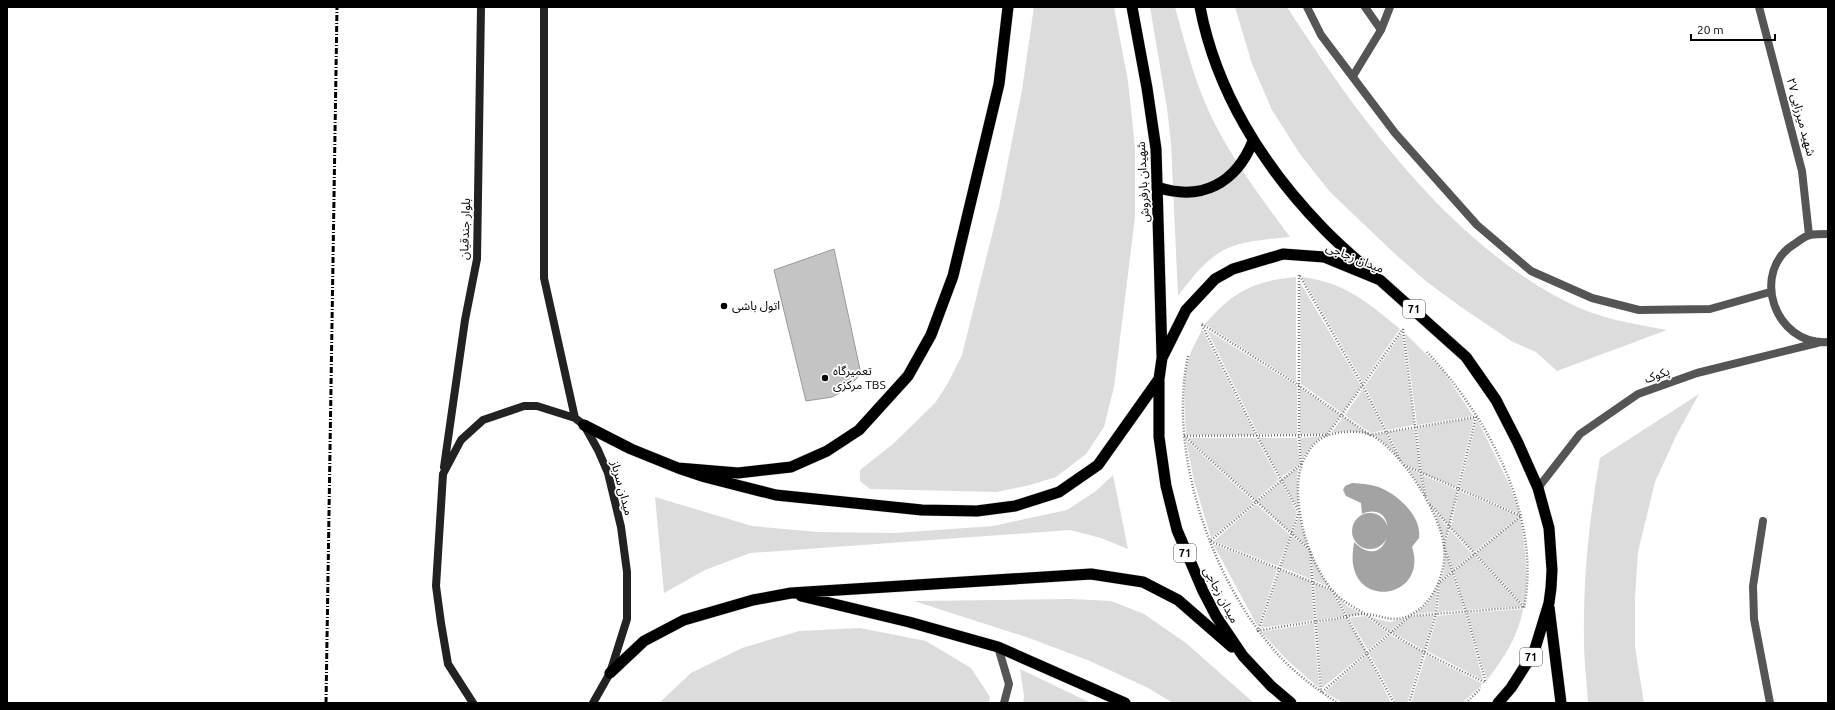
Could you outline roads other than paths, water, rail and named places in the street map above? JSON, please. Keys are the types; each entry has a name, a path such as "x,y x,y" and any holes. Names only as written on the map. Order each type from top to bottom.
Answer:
{"highway":[{"path":"678,468 738,473 791,467 827,451 859,430 908,376 931,335 953,276 999,84 1008,7"},
{"name":"شهیدان بارفروش","path":"1132,7 1156,149 1162,358"},
{"name":"71","path":"1200,7 1222,84 1253,141 1269,164 1322,227 1380,280"},
{"path":"1157,187 1184,193 1210,188 1225,181 1238,170 1247,156 1253,141"},
{"name":"میدان زجاجی","path":"1291,703 1271,686 1243,656 1216,616 1203,591 1177,530 1166,486 1158,437 1159,380 1162,358 1186,310 1215,279 1233,269 1283,254 1324,257 1380,280 1466,357 1496,400 1518,443 1538,488 1549,528 1552,570 1549,603 1534,652 1511,688 1498,703"},
{"path":"584,425 631,449 678,468 705,477 776,495 922,510 977,511 1015,506 1059,492 1098,464 1159,380"},
{"path":"610,673 644,641 684,620 753,600 791,593 1091,574 1143,582 1178,600 1243,656"},
{"path":"791,593 909,622 998,647 1125,703"},
{"name":"71","path":"1549,603 1561,703"}],"main road":[{"name":"بلوار جندقیان","path":"443,474 465,320 477,259 481,7"},
{"path":"544,7 544,278 574,418"},
{"name":"میدان سرباز","path":"473,703 448,664 436,586 443,474 461,440 483,420 524,406 537,406 574,418 584,425 598,450 608,473 621,526 627,572 627,619 610,673 594,702"}],"street":[{"path":"1307,7 1321,35 1395,133 1477,225 1531,271 1592,298 1640,310 1710,309 1770,292"},
{"path":"1365,7 1381,30"},
{"path":"1353,76 1381,30 1390,7"},
{"name":"شهید میرزایی ۲۷","path":"1760,7 1802,171 1809,235"},
{"path":"1817,343 1794,334 1778,315 1770,292 1774,268 1788,248 1809,235 1828,234"},
{"name":"پکوک","path":"1538,488 1580,434 1638,394 1697,373 1817,343 1828,342"},
{"path":"1763,521 1753,586 1754,619 1770,703"},
{"path":"998,647 1009,684 1004,703"}],"railway":[{"path":"326,703 337,7"}],"place":[{"name":"اتول باشی","path":"724,306"},
{"name":"تعمیرگاه مرکزی TBS","path":"825,378"}]}
